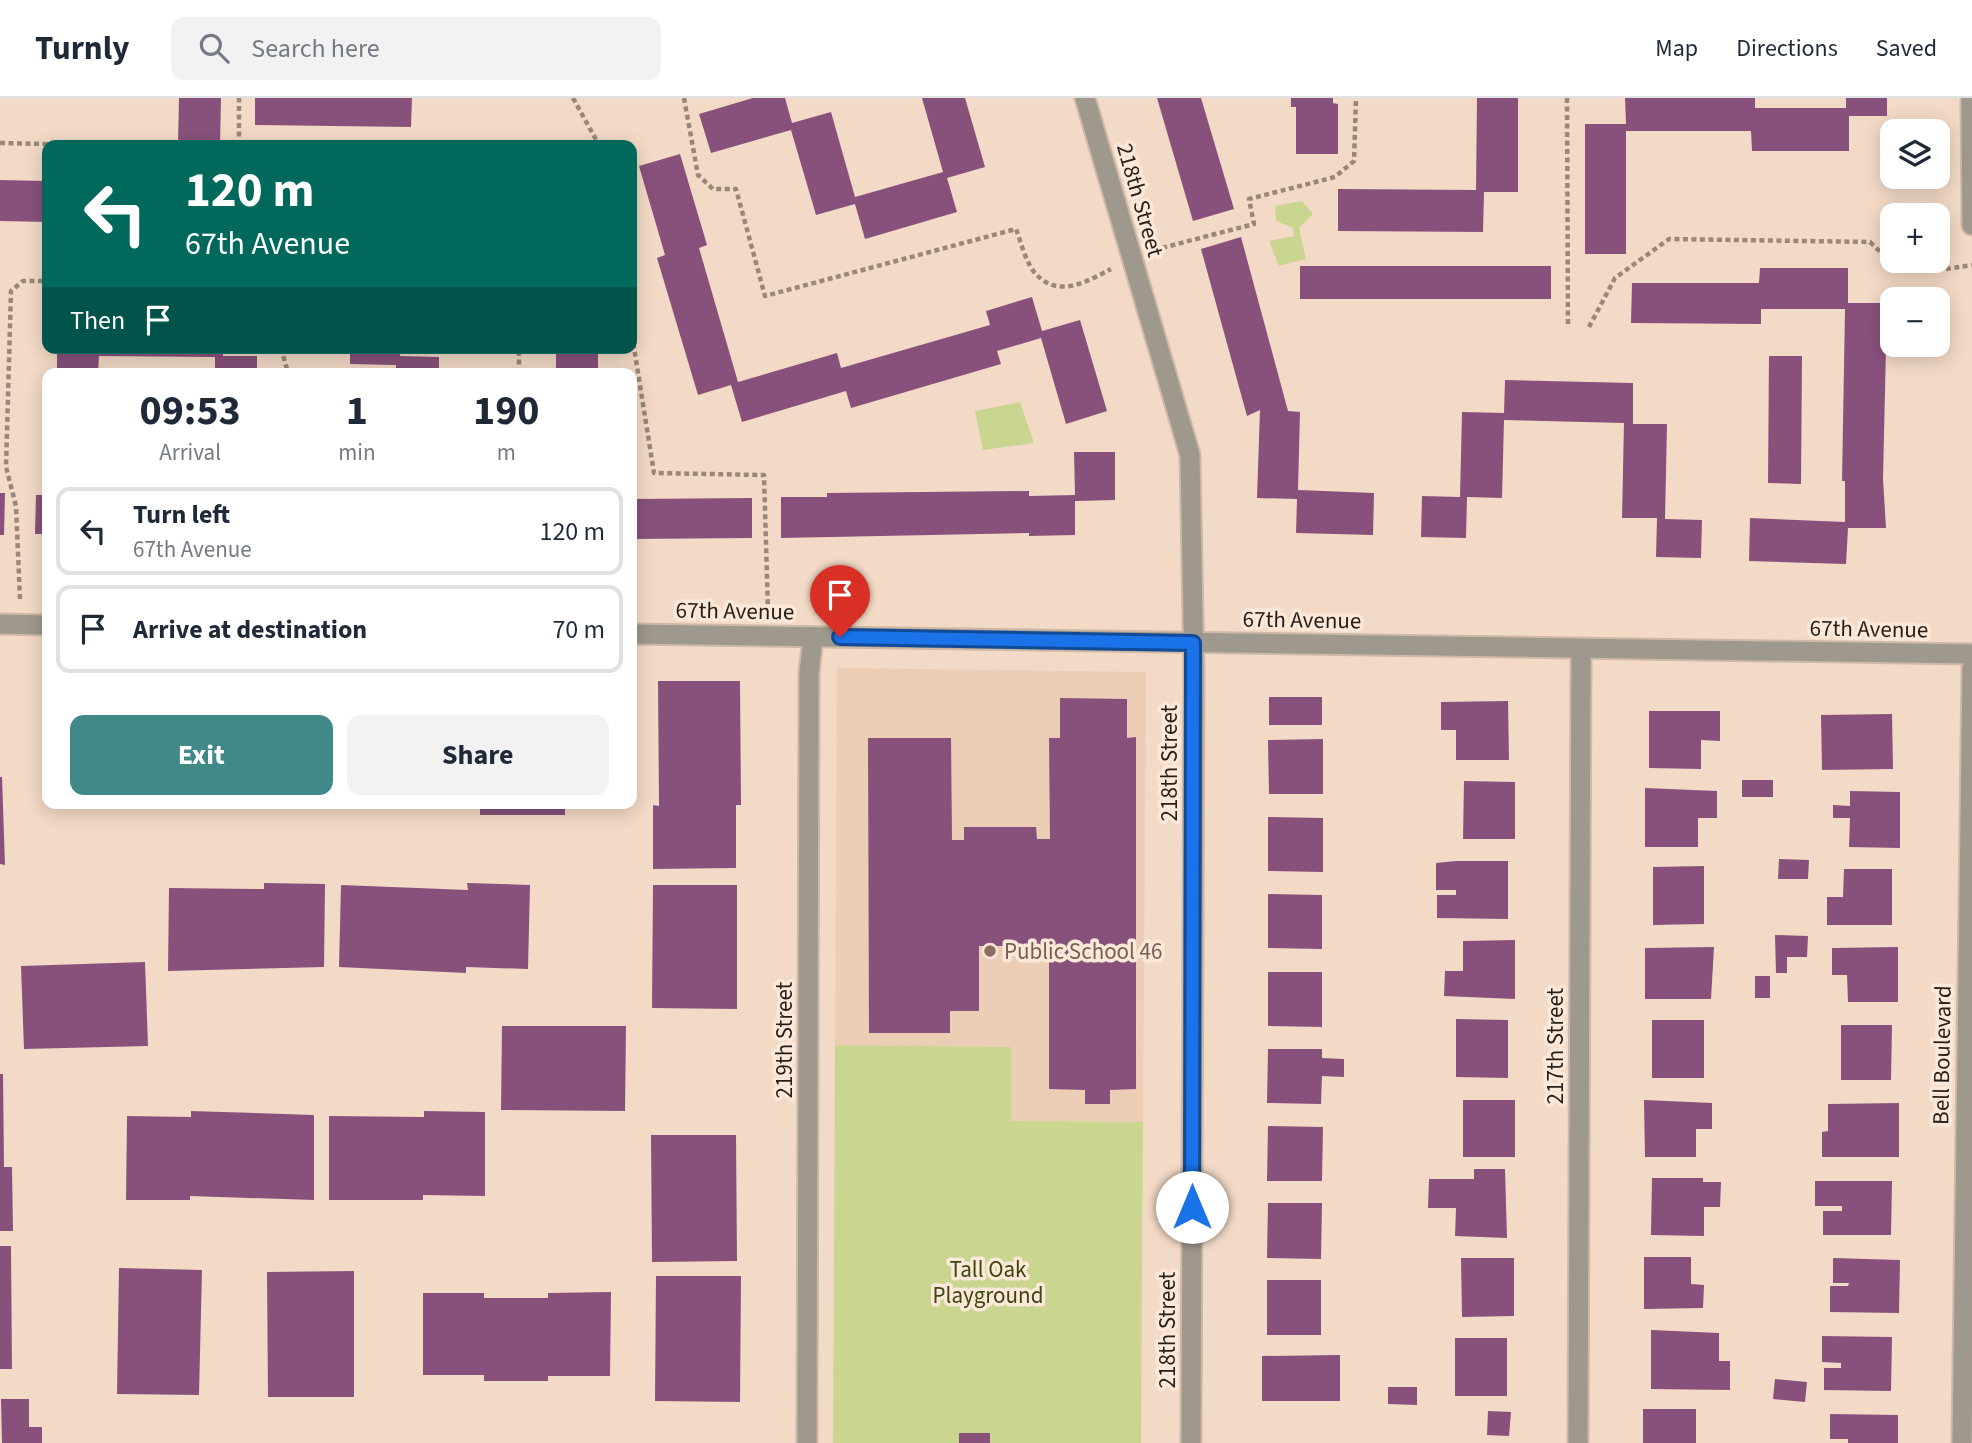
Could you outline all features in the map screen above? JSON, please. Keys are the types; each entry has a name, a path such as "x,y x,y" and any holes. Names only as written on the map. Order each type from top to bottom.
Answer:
{"street":[{"name":"218th Street","path":"1084,98 1190,455 1193,643 1191,1443"},
{"path":"1970,98 1972,225"},
{"path":"0,624 42,625"},
{"name":"67th Avenue","path":"637,634 1972,654"},
{"name":"219th Street","path":"807,1443 809,673 813,637"},
{"name":"217th Street","path":"1578,1443 1581,649"},
{"name":"Bell Boulevard","path":"1962,1443 1972,668"}],"path":[{"path":"239,98 239,140"},
{"path":"573,98 595,140"},
{"path":"684,98 698,175 713,189 736,189 765,296 1016,229 1035,274 1049,283 1073,288 1164,246 1254,224 1249,199 1335,177 1354,161 1356,98"},
{"path":"1567,98 1568,327"},
{"path":"0,143 42,144"},
{"path":"1589,327 1615,278 1669,239 1870,242 1888,261 1920,273 1972,265"},
{"path":"21,624 16,506 6,467 11,291 23,281 42,281"},
{"path":"635,354 654,473 764,475 768,636"}],"shaded area":[{"name":"Public School 46","path":"837,668 1146,672 1143,1122 1011,1121 1011,1047 835,1045"}],"green space":[{"path":"1302,201 1313,214 1299,228 1306,259 1279,266 1269,241 1294,236 1293,228 1276,221 1275,206"},
{"path":"1020,402 1034,443 983,450 975,411"},
{"name":"Tall Oak Playground","path":"835,1045 1011,1047 1011,1121 1143,1122 1141,1443 833,1443"}],"building":[{"path":"179,98 221,98 220,140 178,140"},
{"path":"255,98 412,98 411,127 255,125"},
{"path":"753,98 785,98 792,123 831,112 855,197 943,172 922,98 965,98 985,167 947,178 957,212 865,239 855,204 816,215 791,130 711,153 699,114"},
{"path":"1157,98 1201,98 1234,209 1193,221"},
{"path":"1291,98 1333,98 1333,103 1338,104 1338,154 1296,154 1296,107 1291,107"},
{"path":"1477,98 1518,98 1518,192 1484,192 1483,232 1338,231 1338,189 1476,190"},
{"path":"1625,98 1755,98 1755,108 1846,108 1846,98 1887,98 1887,116 1849,116 1849,151 1752,151 1751,131 1626,131 1626,254 1585,254 1585,124 1626,124"},
{"path":"680,154 707,245 699,248 738,382 837,353 841,368 990,325 986,311 1032,297 1042,331 1080,320 1107,411 1066,424 1041,338 997,351 1001,364 851,408 846,391 742,422 731,385 698,395 657,258 665,255 639,166"},
{"path":"0,180 42,181 42,222 0,221"},
{"path":"1241,237 1288,411 1300,412 1298,490 1374,493 1373,535 1296,533 1297,499 1257,498 1260,410 1247,416 1201,249"},
{"path":"1300,266 1551,266 1551,299 1300,299"},
{"path":"1760,268 1848,268 1848,303 1880,303 1880,357 1886,357 1883,479 1886,528 1848,528 1846,564 1749,561 1750,518 1845,522 1845,481 1842,481 1845,309 1761,309 1761,324 1631,323 1632,283 1759,283"},
{"path":"57,354 257,356 257,368 215,368 215,357 99,356 98,368 57,368"},
{"path":"350,354 439,357 439,368 350,364"},
{"path":"556,354 598,354 598,368 556,368"},
{"path":"1769,356 1802,356 1801,484 1768,483"},
{"path":"1505,380 1633,383 1633,424 1667,424 1665,519 1702,520 1701,558 1656,557 1657,518 1622,518 1624,423 1504,420 1502,498 1467,497 1466,538 1421,537 1422,496 1460,497 1462,412 1504,413"},
{"path":"1074,452 1115,452 1115,500 1075,501 1075,535 1029,536 1029,533 781,538 781,497 827,497 827,493 1029,491 1029,496 1075,495"},
{"path":"0,493 5,493 4,535 0,535"},
{"path":"36,495 42,495 42,534 35,534"},
{"path":"752,498 752,538 637,539 637,499"},
{"path":"658,681 740,681 741,805 736,805 736,868 653,869 653,805 659,806"},
{"path":"1269,697 1322,697 1322,725 1269,725"},
{"path":"1060,698 1127,699 1127,738 1136,737 1136,1089 1110,1090 1110,1104 1085,1104 1085,1090 1049,1089 1049,946 979,946 979,1011 950,1011 950,1033 869,1033 868,738 951,738 952,840 964,840 964,827 1036,827 1037,839 1050,839 1049,738 1060,738"},
{"path":"1508,701 1509,760 1456,760 1456,730 1441,730 1441,702"},
{"path":"1649,711 1720,711 1720,741 1701,740 1701,769 1649,768"},
{"path":"1892,714 1893,769 1822,770 1821,715"},
{"path":"1323,739 1323,794 1269,794 1268,740"},
{"path":"2,777 5,865 0,864"},
{"path":"1742,780 1773,780 1773,797 1742,797"},
{"path":"1464,781 1515,782 1515,839 1463,839"},
{"path":"1645,788 1717,791 1717,818 1698,818 1698,847 1645,847"},
{"path":"1850,791 1900,792 1900,848 1849,847 1850,818 1833,818 1833,805 1850,806"},
{"path":"480,809 565,809 565,815 480,815"},
{"path":"1268,817 1323,818 1323,872 1268,871"},
{"path":"1779,859 1809,860 1808,879 1778,879"},
{"path":"1508,861 1508,919 1437,918 1437,895 1456,895 1456,890 1436,890 1436,863"},
{"path":"1704,866 1704,924 1653,925 1653,867"},
{"path":"1844,869 1892,869 1892,925 1827,925 1827,897 1843,897"},
{"path":"264,883 325,884 324,967 168,971 169,888 264,889"},
{"path":"467,883 530,885 528,969 466,967 466,973 339,967 341,885 468,890"},
{"path":"653,885 737,885 737,1009 652,1008"},
{"path":"1268,894 1322,895 1322,949 1268,948"},
{"path":"1775,935 1808,936 1807,957 1787,957 1787,973 1776,973"},
{"path":"1515,940 1515,999 1444,996 1445,971 1463,971 1463,941"},
{"path":"1714,947 1711,999 1645,999 1645,948"},
{"path":"1898,947 1898,1002 1848,1002 1847,975 1832,975 1832,948"},
{"path":"145,962 148,1046 24,1049 21,966"},
{"path":"1268,972 1322,972 1322,1027 1268,1026"},
{"path":"1755,976 1770,976 1770,998 1755,998"},
{"path":"1456,1019 1508,1020 1508,1078 1456,1077"},
{"path":"1652,1020 1704,1020 1704,1078 1652,1078"},
{"path":"1841,1025 1892,1025 1891,1080 1841,1080"},
{"path":"502,1026 626,1026 625,1111 501,1110"},
{"path":"1268,1049 1322,1049 1322,1058 1344,1059 1344,1077 1322,1076 1321,1104 1267,1103"},
{"path":"0,1074 3,1074 4,1167 12,1167 13,1231 0,1231"},
{"path":"1463,1100 1515,1100 1515,1157 1463,1157"},
{"path":"1644,1100 1712,1103 1712,1129 1696,1129 1696,1157 1645,1157"},
{"path":"1899,1103 1899,1157 1822,1157 1822,1132 1828,1131 1828,1104"},
{"path":"191,1111 314,1115 314,1200 190,1196 190,1200 126,1200 127,1116 191,1117"},
{"path":"424,1111 485,1112 485,1196 423,1195 423,1200 329,1200 329,1116 424,1117"},
{"path":"1268,1126 1323,1127 1322,1181 1267,1181"},
{"path":"651,1135 736,1135 737,1261 652,1262"},
{"path":"1474,1169 1505,1169 1507,1238 1455,1236 1456,1208 1428,1208 1429,1179 1474,1179"},
{"path":"1652,1178 1703,1178 1703,1182 1721,1182 1720,1207 1704,1207 1704,1236 1651,1235"},
{"path":"1815,1181 1892,1181 1891,1235 1823,1235 1823,1211 1842,1211 1842,1206 1815,1206"},
{"path":"1268,1203 1322,1203 1321,1259 1267,1258"},
{"path":"0,1246 11,1246 12,1369 0,1369"},
{"path":"1644,1257 1691,1257 1691,1284 1704,1285 1703,1308 1644,1309"},
{"path":"1461,1258 1514,1258 1514,1316 1462,1317"},
{"path":"1833,1258 1900,1260 1899,1313 1830,1312 1830,1286 1848,1286 1849,1283 1833,1283"},
{"path":"119,1268 202,1270 199,1395 117,1394"},
{"path":"354,1271 354,1397 268,1397 267,1272"},
{"path":"656,1276 741,1276 740,1402 655,1401"},
{"path":"1267,1280 1321,1280 1321,1335 1267,1335"},
{"path":"611,1292 610,1376 548,1376 548,1381 484,1381 484,1375 423,1375 423,1293 484,1293 484,1298 548,1298 548,1293"},
{"path":"1651,1330 1719,1333 1719,1361 1730,1361 1730,1390 1651,1389"},
{"path":"1822,1336 1892,1337 1891,1391 1824,1390 1824,1368 1841,1368 1841,1363 1822,1362"},
{"path":"1455,1338 1507,1338 1507,1396 1455,1396"},
{"path":"1340,1355 1340,1401 1262,1401 1262,1356"},
{"path":"1775,1379 1807,1382 1805,1402 1773,1399"},
{"path":"1388,1387 1417,1387 1417,1405 1388,1404"},
{"path":"1,1399 29,1399 29,1427 42,1427 42,1443 2,1443"},
{"path":"1643,1409 1696,1409 1696,1443 1643,1443"},
{"path":"1488,1411 1511,1412 1509,1436 1487,1435"},
{"path":"1830,1414 1898,1415 1898,1443 1848,1443 1848,1439 1830,1439"},
{"path":"959,1433 990,1433 990,1443 959,1443"}],"place":[{"name":"Public School 46","path":"990,951"}],"route":[{"path":"840,637 1193,643 1192,1207"}]}
